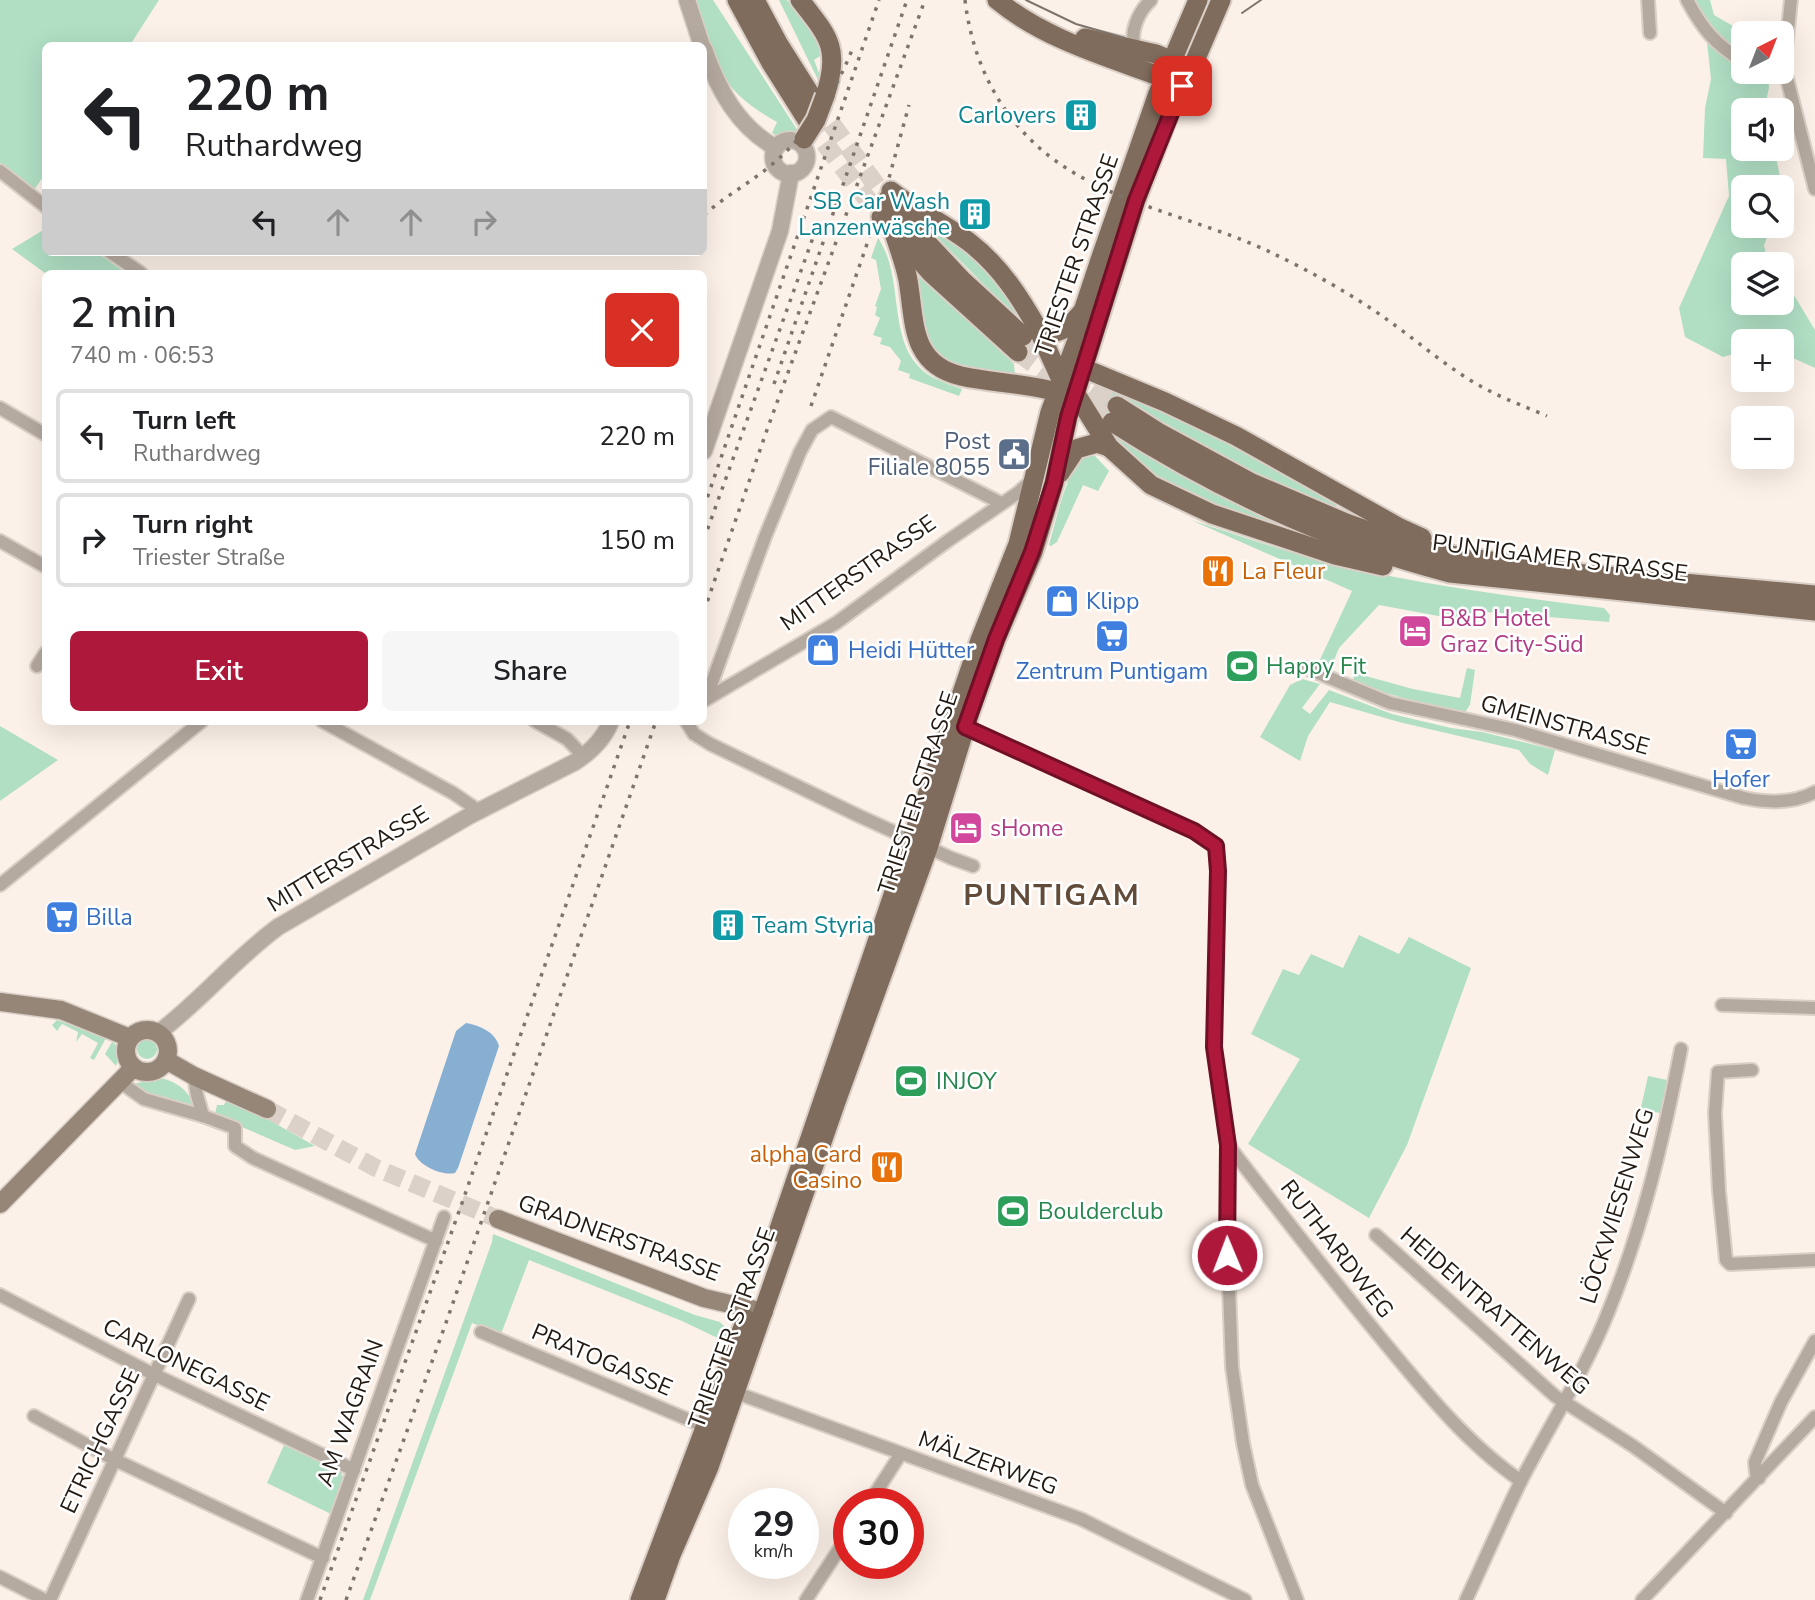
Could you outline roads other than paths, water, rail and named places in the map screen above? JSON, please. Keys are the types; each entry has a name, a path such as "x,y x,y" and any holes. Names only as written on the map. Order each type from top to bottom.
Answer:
{"main road":[{"path":"737,0 771,63 804,134 816,120 819,98 832,69 829,43 823,28 800,0"},
{"path":"755,0 819,98"},
{"path":"999,0 1088,39 1136,49 1168,69"},
{"path":"999,0 1010,11 1067,41 1168,69 1191,70"},
{"name":"TRIESTER STRASSE","path":"920,844 996,639 1032,552 1054,483 1068,417 1069,382 1083,311 1143,134 1198,0"},
{"name":"TRIESTER STRASSE","path":"640,1600 706,1427 757,1310 836,1102 920,844 981,640 1018,544 1035,477 1136,200 1174,103 1221,0"},
{"path":"886,203 967,240 991,261 1012,286 1027,340"},
{"path":"886,203 908,278 915,332 924,353 942,369 962,376 1028,385 1069,382 1165,402 1236,436 1400,528 1468,559"},
{"path":"886,203 1069,382 1109,447 1151,485 1212,514 1335,555 1390,567 1450,573"},
{"path":"894,233 931,273 1027,340 1064,330 1083,311"},
{"path":"1114,414 1157,441"},
{"name":"PUNTIGAMER STRASSE","path":"1157,441 1346,523 1405,544 1468,559 1657,582 1815,595"},
{"name":"PUNTIGAMER STRASSE","path":"1157,441 1253,502 1394,558 1450,573 1815,611"},
{"path":"1054,483 1076,449 1097,443 1109,447"},
{"path":"0,1002 61,1010 130,1038"},
{"path":"144,1030 160,1035 168,1048 166,1059 158,1069 153,1072 133,1068 125,1053 130,1038 144,1030"},
{"path":"166,1059 194,1076 267,1109"},
{"path":"0,1204 133,1068"},
{"name":"GRADNERSTRASSE","path":"498,1219 704,1298 757,1310"},
{"name":"TRIESTER STRASSE","path":"656,1600 671,1555 709,1467 757,1310"}],"street":[{"path":"687,0 701,42"},
{"path":"1136,49 1133,43 1136,21 1151,0"},
{"path":"1648,0 1650,33"},
{"path":"1687,0 1701,27 1731,54"},
{"path":"1788,21 1791,0"},
{"path":"707,57 724,99 758,135 776,148"},
{"path":"1789,84 1815,189"},
{"path":"804,134 807,161 799,171 783,172 776,166 776,148 804,134"},
{"path":"0,171 42,204"},
{"path":"707,442 780,231 791,173"},
{"path":"116,256 137,270"},
{"path":"0,408 42,433"},
{"path":"707,695 765,537 800,452 812,430 831,417 1001,503"},
{"name":"MITTERSTRASSE","path":"707,699 836,623 1019,492 1035,477"},
{"path":"0,541 42,565"},
{"path":"37,666 42,658"},
{"name":"GMEINSTRASSE","path":"1306,667 1390,703 1516,730 1744,798 1763,802 1787,801 1815,792"},
{"path":"0,885 197,725"},
{"path":"329,725 453,793 477,811"},
{"path":"542,725 567,739 584,757 600,741 609,725"},
{"path":"688,725 694,734 710,744 920,844 973,866"},
{"name":"RUTHARDWEG","path":"965,727 1194,831 1216,846 1218,871 1214,1047 1228,1145 1227,1237 1232,1367 1252,1485 1297,1600"},
{"name":"MITTERSTRASSE","path":"160,1035 162,1030 195,1004 252,947 278,927 477,811 584,757"},
{"path":"1722,1005 1815,1007"},
{"name":"LÖCKWIESENWEG","path":"1466,1600 1521,1481 1609,1311 1628,1259 1664,1133 1681,1049"},
{"path":"1752,1070 1718,1072 1715,1113 1726,1260 1730,1264 1756,1264 1815,1259"},
{"path":"194,1076 204,1116"},
{"path":"120,1082 144,1099 235,1128 235,1146 253,1158 436,1241"},
{"name":"RUTHARDWEG","path":"1228,1145 1413,1378 1476,1444 1521,1481"},
{"name":"AM WAGRAIN","path":"307,1600 444,1217"},
{"name":"HEIDENTRATTENWEG","path":"1376,1235 1564,1402 1633,1446 1726,1513"},
{"name":"CARLONEGASSE","path":"0,1295 153,1374 354,1469"},
{"name":"ETRICHGASSE","path":"48,1600 189,1299"},
{"name":"PRATOGASSE","path":"481,1332 706,1427"},
{"path":"1759,1478 1755,1462 1782,1402 1815,1341"},
{"name":"MÄLZERWEG","path":"734,1392 900,1455 1081,1519 1245,1600"},
{"path":"34,1416 113,1459 323,1558"},
{"path":"1642,1600 1815,1417"},
{"path":"879,1488 900,1455"},
{"path":"806,1600 833,1559"},
{"path":"0,1577 48,1600"},
{"path":"1216,1600 1222,1587"}],"water":[{"path":"466,1023 486,1030 499,1046 458,1168 455,1173 450,1174 426,1166 415,1154 456,1031"}],"tunnel":[{"path":"814,100 887,200"},
{"path":"807,120 881,217"},
{"path":"1023,336 1117,406"},
{"path":"1018,352 1112,422"},
{"path":"267,1109 376,1168 498,1219"}],"tram line":[{"path":"1026,0 1076,24 1125,38"},
{"path":"1242,13 1261,0"}],"railway":[{"path":"707,498 879,0"},
{"path":"774,384 907,0"},
{"path":"707,602 768,427 925,0"},
{"path":"965,0 974,43 989,83 1000,102 1027,136 1068,169 1123,197 1242,240 1300,267 1376,312 1471,381 1547,416"},
{"path":"707,213 769,167 795,142 828,99 852,50"},
{"path":"811,406 886,189 909,105"},
{"path":"707,531 819,221"},
{"path":"320,1600 629,725"},
{"path":"346,1600 447,1320 655,725"}],"place":[{"name":"Carlovers","path":"1081,115"},
{"name":"SB Car Wash Lanzenwäsche","path":"975,214"},
{"name":"Post Filiale 8055","path":"1014,454"},
{"name":"La Fleur","path":"1218,571"},
{"name":"Klipp","path":"1062,601"},
{"name":"B&B Hotel Graz City-Süd","path":"1415,631"},
{"name":"Zentrum Puntigam","path":"1112,636"},
{"name":"Heidi Hütter","path":"823,650"},
{"name":"Happy Fit","path":"1242,666"},
{"name":"Hofer","path":"1741,744"},
{"name":"sHome","path":"966,828"},
{"name":"Billa","path":"62,917"},
{"name":"Team Styria","path":"728,925"},
{"name":"INJOY","path":"911,1081"},
{"name":"alpha Card Casino","path":"887,1167"},
{"name":"Boulderclub","path":"1013,1211"}],"district":[{"name":"PUNTIGAM","path":"1052,895"}]}
